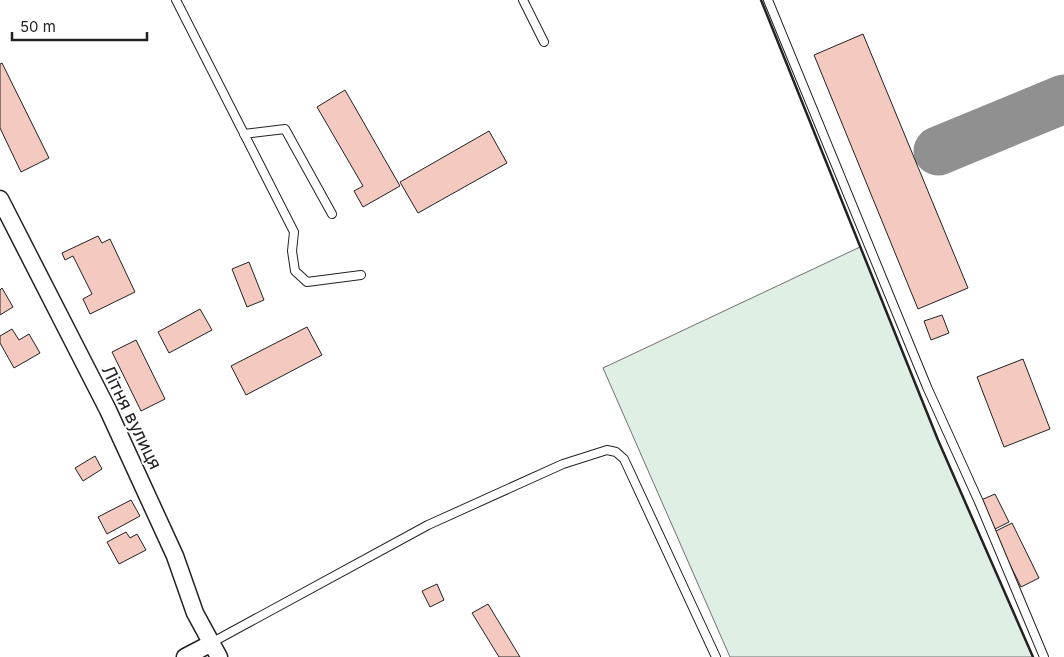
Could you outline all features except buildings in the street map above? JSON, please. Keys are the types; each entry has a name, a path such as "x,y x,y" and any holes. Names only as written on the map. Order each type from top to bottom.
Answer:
{"street":[{"name":"Літня вулиця","path":"0,199 108,410 175,556 195,613 214,650"},
{"path":"185,657 214,650"}],"lane":[{"path":"176,0 294,232 292,251 295,271 307,282 361,275"},
{"path":"523,0 544,42"},
{"path":"768,0 927,387 979,502 1044,657"},
{"path":"244,134 285,129 332,214"},
{"path":"214,650 428,525 564,464 607,450 616,452 624,459 716,657"}],"green space":[{"path":"860,247 938,440 1033,657 730,657 603,368"}],"taxiway":[{"path":"938,151 1064,99"}],"wall":[{"path":"761,0 938,440 1033,657"}]}
